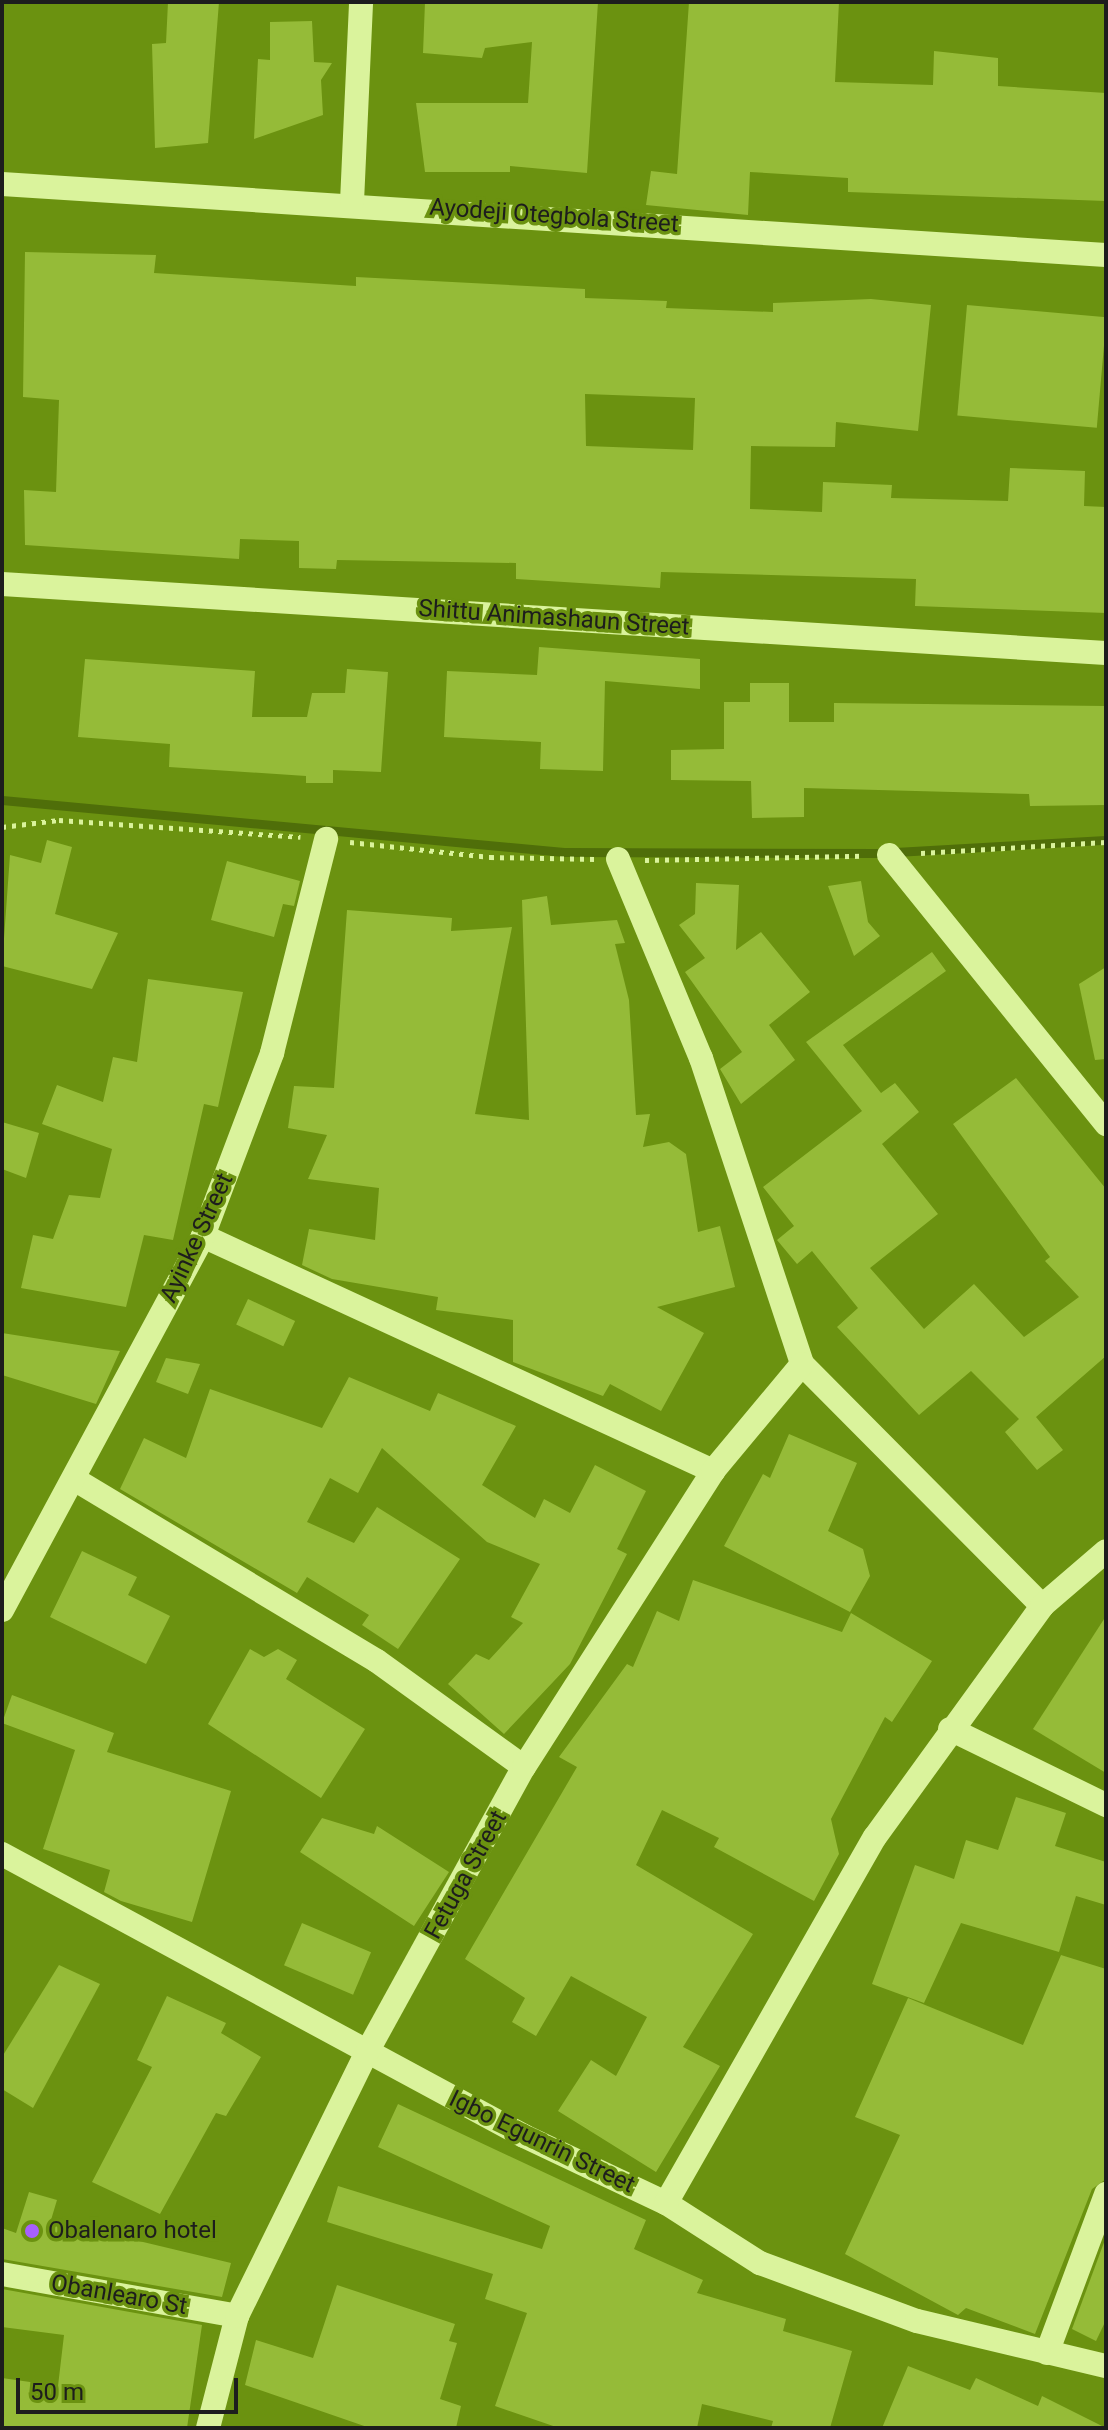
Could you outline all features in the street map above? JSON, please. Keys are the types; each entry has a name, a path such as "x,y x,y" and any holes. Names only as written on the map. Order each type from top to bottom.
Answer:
{"street":[{"path":"352,202 361,2"},
{"name":"Ayodeji Otegbola Street","path":"2,184 352,202 1106,255"},
{"name":"Shittu Animashaun Street","path":"2,584 1106,653"},
{"name":"Ayinke Street","path":"2,1610 203,1236 272,1053 326,839"},
{"path":"889,855 1106,1124"},
{"path":"618,859 701,1058 802,1364 1042,1606"},
{"path":"203,1236 713,1471"},
{"name":"Fetuga Street","path":"208,2428 237,2316 367,2052 524,1767 713,1471 802,1364"},
{"path":"74,1479 377,1661 524,1767"},
{"path":"666,2203 875,1837 950,1729 1042,1606 1106,1551"},
{"path":"950,1729 1106,1805"},
{"name":"Igbo Egunrin Street","path":"2,1854 367,2052 666,2203 760,2263 830,2293 1047,2353 1106,2366"},
{"path":"1047,2353 1106,2194"},
{"name":"Obanlearo St","path":"2,2274 237,2316"}],"path":[{"path":"2,827 59,820 326,839 490,857 618,859 889,855 1106,842"}],"building":[{"path":"168,2 219,2 208,143 155,148 152,44 166,43"},
{"path":"425,2 598,2 587,173 510,166 510,172 425,172 416,103 528,103 532,42 485,48 482,58 423,53"},
{"path":"689,2 839,2 835,82 933,85 934,51 998,58 998,86 1106,93 1106,201 848,192 848,178 750,172 748,215 646,205 651,171 677,174"},
{"path":"312,21 314,62 332,63 321,80 323,115 254,139 258,59 270,60 270,22"},
{"path":"25,252 156,255 154,273 356,286 356,277 585,289 585,298 667,301 666,308 773,312 773,303 871,299 931,305 918,431 836,422 835,447 751,446 750,509 822,512 823,482 892,485 891,498 1008,501 1010,468 1085,471 1084,506 1106,507 1106,613 915,606 916,579 661,572 660,588 516,579 516,563 337,560 336,569 299,568 299,541 240,539 239,559 25,545 24,490 56,492 59,400 23,397","holes":["585,394 695,398 693,450 586,446"]},
{"path":"967,305 1106,317 1097,428 957,416"},
{"path":"539,647 700,659 700,689 605,681 603,771 540,769 541,742 444,737 447,671 537,675"},
{"path":"85,659 255,671 252,717 307,717 312,693 345,693 347,669 388,672 381,772 333,770 333,783 306,783 306,776 169,767 170,744 78,737"},
{"path":"750,683 789,683 789,722 834,722 834,703 1106,706 1106,805 1030,806 1029,794 804,788 804,817 752,818 751,781 671,780 671,750 724,749 724,702 750,702"},
{"path":"47,840 72,847 55,914 118,933 92,989 2,966 10,855 41,863"},
{"path":"227,861 300,881 294,906 283,904 274,937 211,920"},
{"path":"861,881 868,922 880,936 854,956 828,886"},
{"path":"696,883 739,885 736,950 761,932 810,992 769,1025 795,1060 741,1104 720,1069 742,1052 685,972 705,958 679,925 695,914"},
{"path":"547,896 551,925 617,920 625,943 615,944 629,1000 636,1115 650,1114 643,1147 669,1142 686,1154 698,1232 720,1226 735,1287 657,1307 704,1333 661,1411 610,1384 603,1396 513,1362 513,1320 436,1310 438,1297 332,1279 302,1265 309,1229 375,1240 379,1188 308,1179 327,1135 288,1128 294,1086 334,1088 347,910 452,918 451,931 512,927 475,1114 529,1120 522,900"},
{"path":"932,952 946,971 843,1045 881,1093 895,1083 919,1112 882,1144 938,1214 870,1268 924,1329 974,1284 1024,1337 1079,1297 1045,1261 1050,1257 953,1124 1016,1078 1106,1189 1106,1356 1036,1417 1063,1450 1037,1470 1005,1432 1019,1419 971,1371 919,1415 837,1327 858,1308 812,1251 797,1264 777,1240 794,1226 763,1187 862,1111 806,1042"},
{"path":"1106,967 1106,1059 1095,1060 1079,984"},
{"path":"148,979 243,992 218,1107 204,1104 173,1240 144,1235 126,1307 21,1288 33,1235 53,1239 69,1195 100,1198 112,1149 42,1124 57,1085 103,1102 113,1057 137,1062"},
{"path":"2,1122 39,1133 26,1178 2,1169"},
{"path":"248,1299 295,1321 283,1346 236,1324"},
{"path":"2,1333 120,1351 96,1404 2,1375"},
{"path":"166,1358 200,1364 188,1394 156,1382"},
{"path":"349,1377 430,1411 438,1393 516,1426 482,1485 535,1518 544,1499 570,1513 595,1465 646,1491 617,1549 627,1554 570,1664 504,1734 448,1684 476,1654 489,1660 523,1623 511,1617 540,1564 487,1542 382,1448 358,1493 330,1478 307,1522 354,1543 377,1507 460,1559 398,1649 362,1625 369,1615 307,1577 297,1593 120,1489 144,1438 186,1458 210,1389 322,1428"},
{"path":"789,1434 857,1463 828,1531 863,1549 870,1576 850,1612 724,1546 763,1474 770,1478"},
{"path":"82,1551 137,1577 128,1595 170,1616 146,1664 50,1617"},
{"path":"693,1580 842,1632 851,1613 932,1661 892,1722 885,1717 831,1819 839,1854 814,1901 714,1847 719,1838 662,1810 636,1865 753,1934 683,2047 720,2066 656,2172 558,2111 591,2060 616,2076 647,2017 571,1976 536,2036 512,2022 525,1998 465,1959 577,1767 559,1757 627,1664 633,1667 657,1611 679,1621"},
{"path":"1106,1616 1106,1773 1033,1729"},
{"path":"250,1649 264,1657 278,1649 297,1660 286,1679 365,1729 321,1798 208,1724"},
{"path":"12,1695 114,1733 107,1752 231,1791 192,1922 121,1901 104,1892 110,1870 43,1849 75,1750 2,1723"},
{"path":"1016,1797 1066,1813 1055,1846 1106,1862 1106,1905 1076,1896 1059,1952 961,1923 924,2003 872,1984 915,1865 954,1879 966,1840 998,1850"},
{"path":"322,1818 374,1834 377,1826 449,1872 414,1926 300,1852"},
{"path":"302,1923 371,1952 353,1995 284,1965"},
{"path":"1061,1955 1106,1969 1106,2179 1092,2189 1035,2334 966,2308 958,2315 845,2254 900,2135 855,2117 908,1998 1023,2045"},
{"path":"59,1965 100,1984 33,2108 2,2089 2,2057"},
{"path":"167,1996 226,2023 221,2033 261,2057 226,2116 216,2113 160,2214 92,2182 152,2067 137,2060"},
{"path":"398,2104 646,2220 634,2249 703,2280 697,2293 786,2319 783,2331 852,2351 830,2428 771,2428 773,2421 702,2404 697,2428 559,2428 495,2406 527,2313 485,2299 493,2274 327,2222 338,2186 542,2249 550,2226 378,2147"},
{"path":"29,2192 57,2200 51,2220 231,2263 222,2297 2,2259 2,2228 16,2233"},
{"path":"1106,2237 1106,2320 1096,2341 1072,2329"},
{"path":"337,2285 455,2324 449,2341 457,2343 440,2399 461,2406 456,2428 370,2428 245,2385 256,2340 313,2358"},
{"path":"2,2289 202,2325 187,2428 2,2428 2,2378 58,2386 64,2335 2,2327"},
{"path":"908,2366 970,2390 976,2378 1038,2406 1042,2396 1106,2428 882,2428"}],"waterway":[{"path":"2,800 564,852 878,853 1106,840"}],"place":[{"name":"Obalenaro hotel","path":"32,2231"}]}
